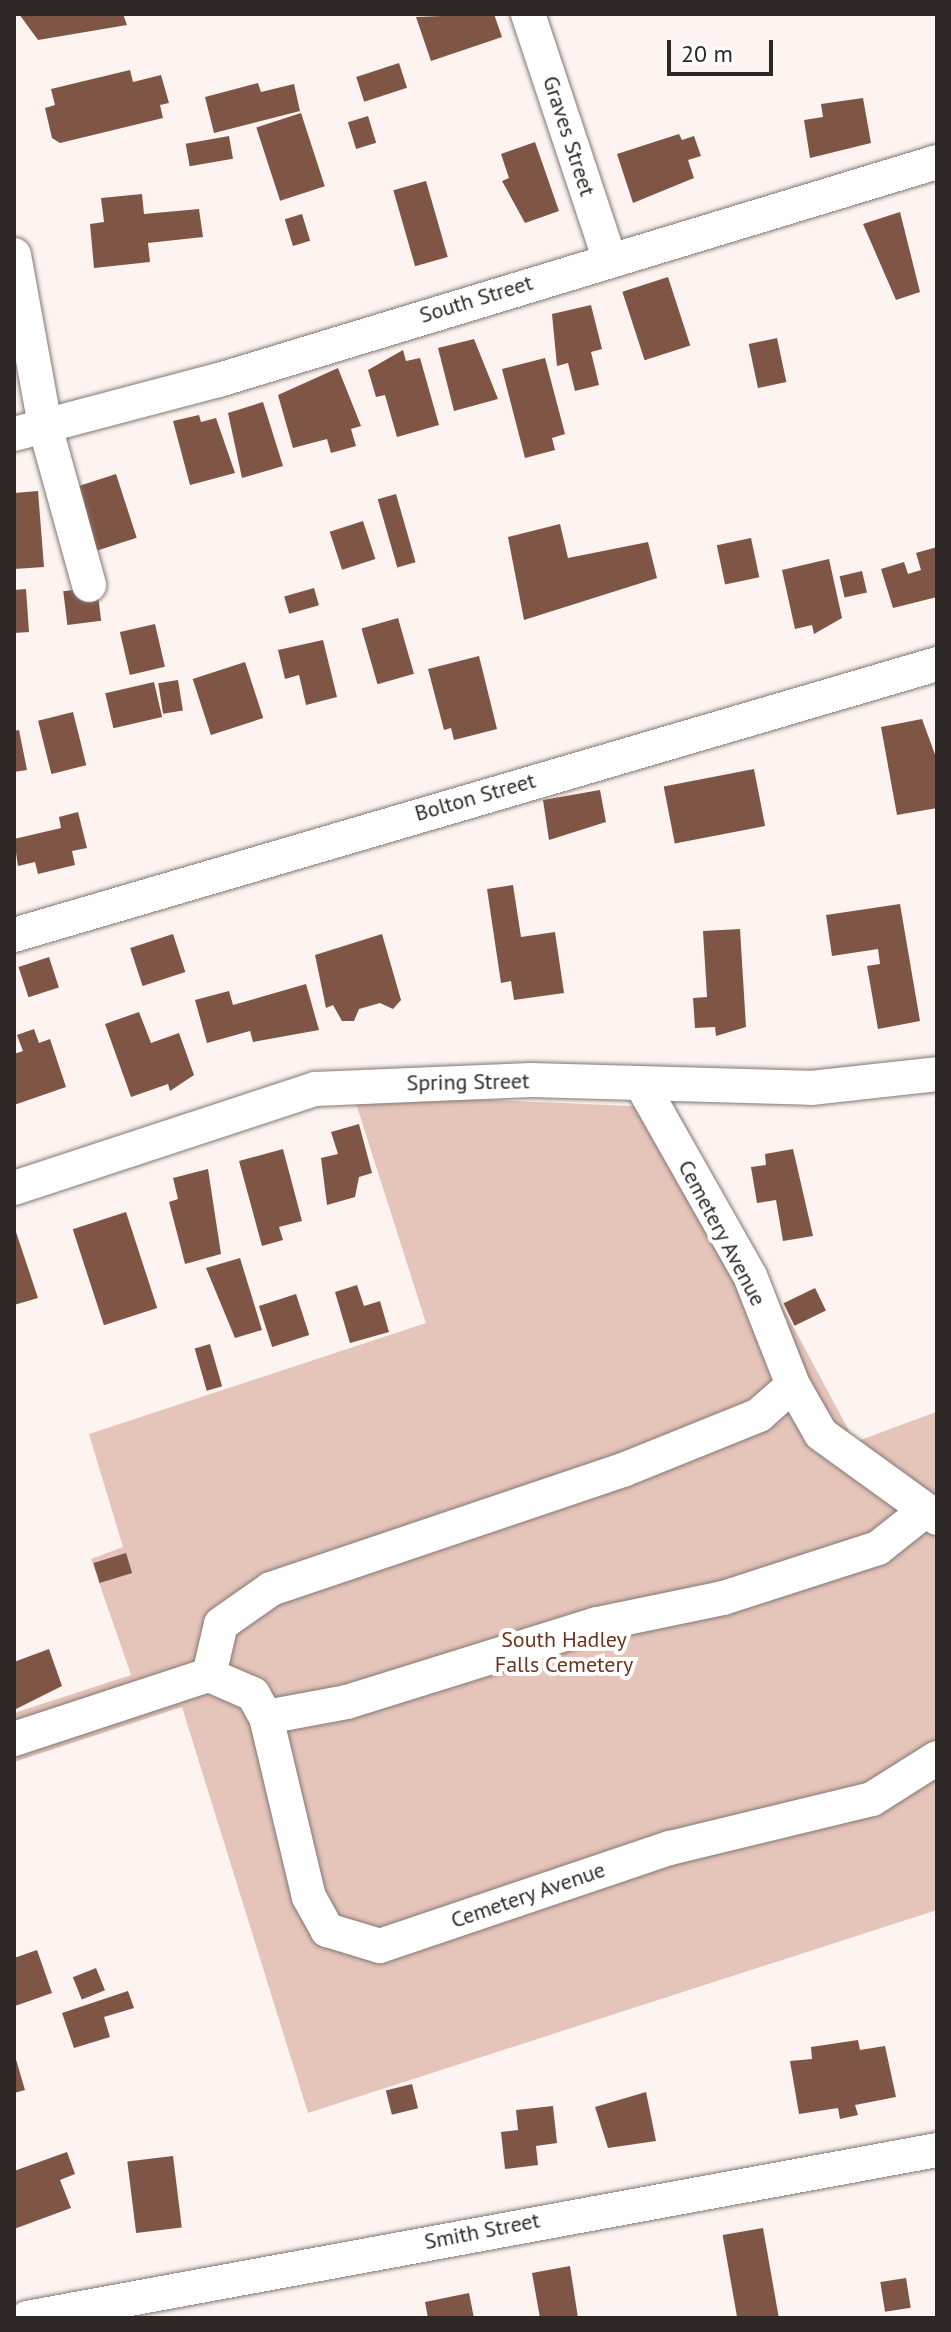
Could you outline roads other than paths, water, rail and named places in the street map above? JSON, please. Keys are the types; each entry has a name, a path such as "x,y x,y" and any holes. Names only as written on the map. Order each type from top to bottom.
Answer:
{"street":[{"name":"Graves Street","path":"528,14 609,258"},
{"name":"South Street","path":"30,430 219,380 609,258 937,162"},
{"path":"14,255 30,430 89,585"},
{"name":"Bolton Street","path":"14,935 937,664"},
{"name":"Spring Street","path":"14,1188 315,1089 456,1080 853,1087 937,1074"},
{"name":"Cemetery Avenue","path":"266,1717 347,1702 558,1635 737,1594 878,1548 932,1514 821,1434 793,1385 750,1276 642,1085"},
{"path":"14,1739 209,1675 221,1624 240,1603 623,1470 759,1415 793,1385"},
{"name":"Cemetery Avenue","path":"209,1675 253,1694 266,1717 309,1897 327,1930 380,1946 670,1848 872,1799 937,1758"},
{"name":"Smith Street","path":"27,2318 937,2150"}],"park label":[{"name":"South Hadley Falls Cemetery","path":"564,1652"}]}
